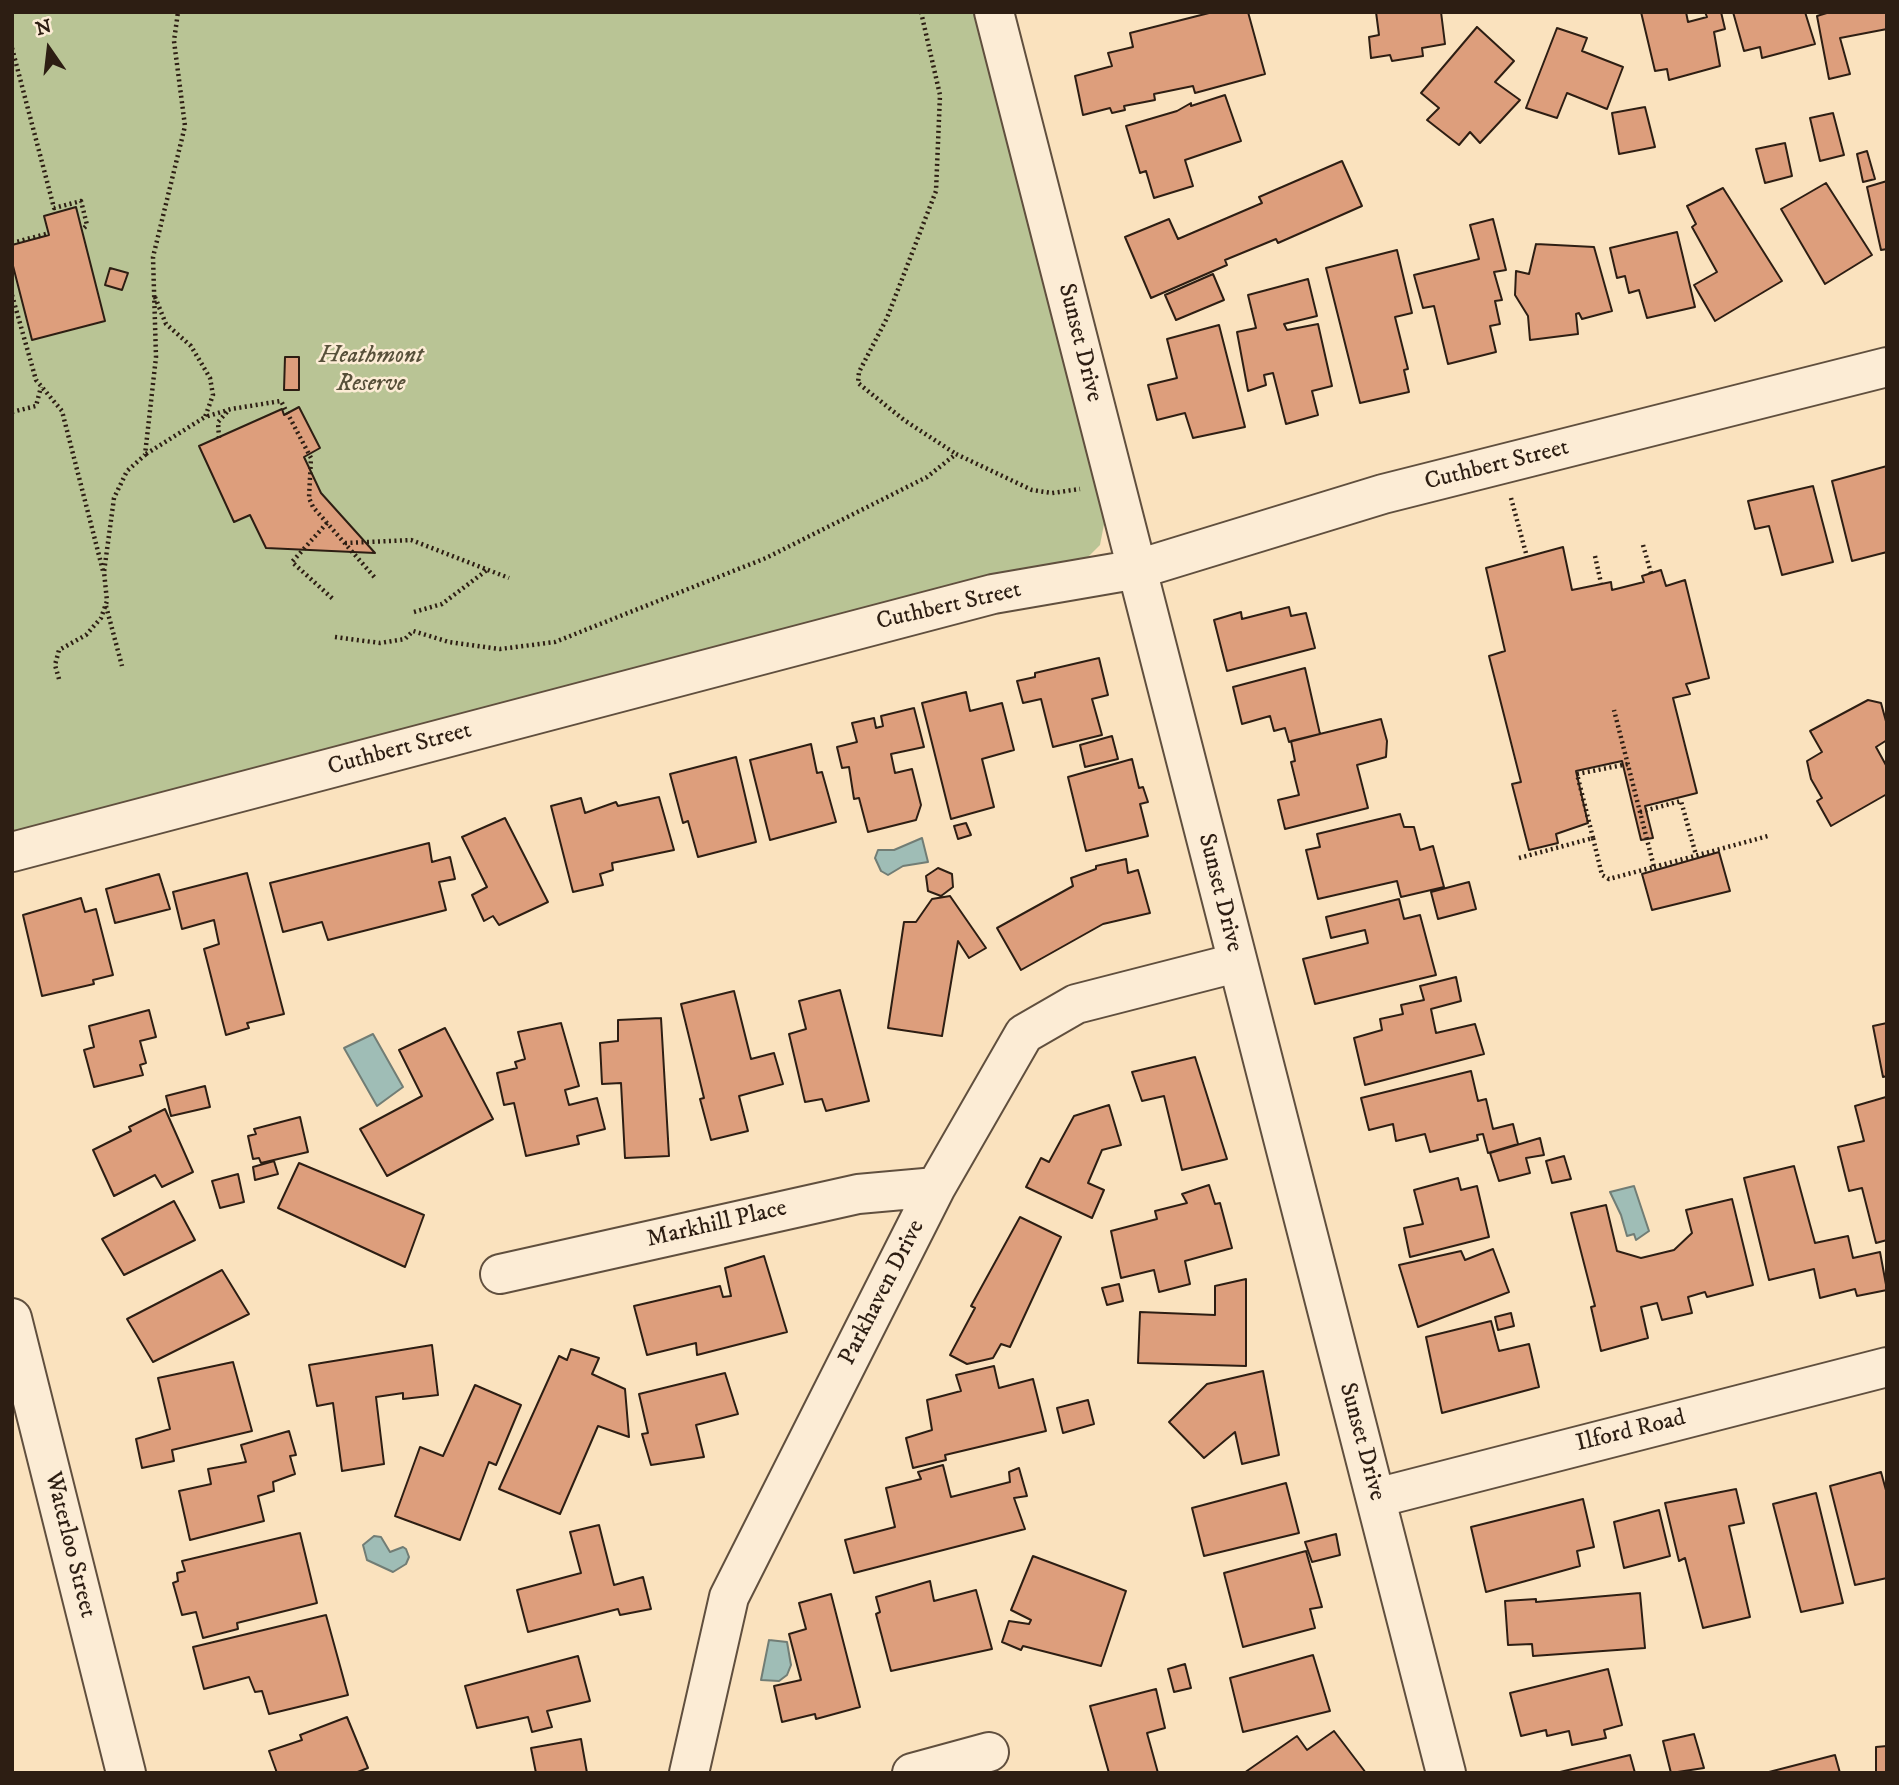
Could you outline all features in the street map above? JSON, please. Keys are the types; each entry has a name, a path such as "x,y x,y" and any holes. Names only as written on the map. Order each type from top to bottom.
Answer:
{"street":[{"name":"Sunset Drive","path":"994,12 1138,569 1236,963 1447,1773"},
{"name":"Cuthbert Street","path":"12,852 993,594 1138,569 1383,494 1887,368"},
{"name":"Parkhaven Drive","path":"689,1773 729,1597 936,1187 1024,1034 1076,1004 1236,963"},
{"name":"Markhill Place","path":"500,1274 858,1194 936,1187"},
{"name":"Waterloo Street","path":"12,1318 126,1773"},
{"name":"Ilford Road","path":"1376,1497 1887,1367"},
{"path":"912,1773 989,1752"}],"path":[{"path":"145,455 156,357 153,284 155,242 184,133 174,41 178,12"},
{"path":"921,12 940,95 936,191 887,318 859,372 858,383 904,420 956,454 1032,491 1059,492 1115,482"},
{"path":"12,48 54,208 81,201 87,225 82,230"},
{"path":"13,242 46,234"},
{"path":"153,284 166,324 191,346 210,378 213,396 205,418"},
{"path":"12,295 36,380 62,411 104,572 106,603 121,666"},
{"path":"12,412 36,406 42,386"},
{"path":"104,572 116,491 127,471 145,455 205,418 231,409 281,401 312,458 309,498 376,579"},
{"path":"219,438 218,422 231,409"},
{"path":"335,637 380,643 405,639 413,631 449,642 500,649 555,642 766,558 927,477 956,454"},
{"path":"1510,494 1527,557"},
{"path":"327,523 292,562 333,599"},
{"path":"344,543 411,540 509,578"},
{"path":"1643,545 1651,573"},
{"path":"1595,556 1601,583"},
{"path":"414,612 442,604 487,570"},
{"path":"59,679 55,665 58,650 95,628 106,603"},
{"path":"1614,710 1654,867"},
{"path":"1628,764 1577,775 1602,875 1609,879 1768,836"},
{"path":"1640,812 1681,801 1696,855"},
{"path":"1520,858 1593,838"}],"green space":[{"name":"Heathmont Reserve","path":"12,12 976,12 1105,519 1100,545 1082,563 12,833"}],"water":[{"path":"922,838 928,862 903,866 888,875 881,871 875,858 878,850 894,850"},
{"path":"373,1034 403,1087 377,1106 344,1048"},
{"path":"1634,1186 1649,1231 1636,1240 1634,1234 1627,1236 1610,1192"},
{"path":"374,1536 381,1537 390,1552 403,1547 406,1549 409,1557 406,1564 393,1572 367,1560 363,1545"},
{"path":"769,1640 787,1642 791,1665 787,1675 779,1681 761,1680"}],"building":[{"path":"1213,12 1248,12 1265,74 1195,93 1193,86 1154,94 1155,100 1124,106 1125,110 1112,113 1110,108 1083,115 1075,76 1112,66 1108,53 1133,47 1130,33"},
{"path":"1376,12 1441,12 1445,44 1422,48 1423,56 1392,61 1390,55 1371,58 1369,37 1379,35"},
{"path":"1641,12 1686,12 1688,22 1707,17 1705,12 1721,12 1725,29 1714,32 1720,66 1669,80 1667,69 1655,71"},
{"path":"1733,12 1805,12 1815,44 1762,58 1760,47 1744,51"},
{"path":"1830,12 1887,12 1887,29 1840,38 1850,74 1829,79 1817,16"},
{"path":"1477,27 1514,61 1495,82 1520,100 1480,143 1470,132 1459,145 1427,120 1439,108 1421,93"},
{"path":"1557,28 1587,38 1582,51 1623,67 1607,109 1567,93 1557,118 1526,108"},
{"path":"1225,95 1241,141 1185,160 1193,186 1154,198 1146,171 1140,173 1126,126 1177,111 1191,103 1191,106"},
{"path":"1645,107 1655,147 1619,154 1612,113"},
{"path":"1833,113 1844,155 1820,161 1810,118"},
{"path":"1785,143 1792,176 1765,183 1756,149"},
{"path":"1867,151 1875,179 1863,182 1857,154"},
{"path":"1342,161 1362,206 1278,243 1276,239 1225,260 1227,265 1151,298 1125,237 1169,219 1178,239 1262,203 1259,197"},
{"path":"1887,181 1887,249 1881,250 1867,187"},
{"path":"1826,183 1872,255 1825,284 1781,209"},
{"path":"1723,188 1782,281 1715,321 1694,285 1717,272 1692,227 1696,224 1687,206"},
{"path":"76,207 105,321 32,340 12,262 12,245 49,235 44,216"},
{"path":"1493,219 1506,270 1494,272 1502,300 1495,301 1500,324 1490,326 1496,352 1448,364 1434,306 1423,308 1414,275 1479,259 1470,225"},
{"path":"1677,232 1695,307 1647,318 1639,290 1629,293 1625,276 1617,278 1610,248"},
{"path":"1536,244 1594,247 1612,311 1582,319 1579,313 1576,314 1578,334 1530,340 1528,316 1515,295 1516,271 1529,274"},
{"path":"1397,250 1412,313 1395,317 1408,369 1404,370 1409,392 1360,403 1326,268"},
{"path":"110,268 128,273 122,290 105,285"},
{"path":"1213,274 1224,300 1176,320 1165,295"},
{"path":"1308,279 1317,316 1284,324 1287,330 1318,324 1332,386 1312,391 1318,415 1286,424 1273,373 1264,375 1266,385 1248,391 1237,332 1256,328 1248,295"},
{"path":"1219,325 1245,427 1193,438 1185,413 1157,420 1148,385 1177,378 1167,339"},
{"path":"285,357 299,357 299,390 284,390"},
{"path":"299,407 320,448 304,457 321,493 375,553 266,548 250,515 234,522 199,446 282,409 284,415"},
{"path":"1887,466 1887,552 1852,561 1832,481"},
{"path":"1813,486 1833,562 1782,575 1769,526 1755,529 1748,501"},
{"path":"1563,547 1572,590 1611,582 1612,590 1644,582 1642,576 1661,570 1666,586 1685,580 1709,678 1686,684 1690,694 1673,698 1697,793 1645,806 1653,838 1641,840 1622,761 1576,771 1588,823 1556,834 1558,843 1529,850 1512,784 1521,782 1489,656 1505,651 1486,568"},
{"path":"1289,607 1291,616 1306,613 1315,648 1227,671 1214,620 1241,612 1242,619"},
{"path":"1099,658 1108,695 1092,699 1102,735 1053,747 1041,699 1023,703 1017,681 1035,677 1035,673"},
{"path":"1305,668 1320,734 1289,742 1285,728 1274,731 1270,716 1242,724 1233,687"},
{"path":"966,692 970,711 1002,703 1014,750 982,759 994,807 951,819 922,703"},
{"path":"1868,700 1881,703 1887,725 1887,740 1876,747 1887,767 1887,794 1831,826 1817,801 1822,798 1811,779 1807,761 1822,752 1810,731"},
{"path":"914,708 924,747 891,754 895,773 912,769 921,805 916,820 868,832 859,798 854,799 849,767 842,768 837,747 857,742 852,723 874,718 876,728 883,726 881,716"},
{"path":"1381,719 1387,741 1386,757 1357,765 1368,808 1285,829 1278,800 1299,795 1291,762 1295,761 1291,741"},
{"path":"1112,736 1118,759 1085,767 1080,745"},
{"path":"811,744 817,773 822,772 836,822 770,840 750,760"},
{"path":"736,757 756,842 698,857 688,821 683,823 670,774"},
{"path":"1132,759 1139,788 1143,787 1148,802 1140,804 1148,836 1086,851 1068,777"},
{"path":"659,797 674,850 612,863 613,870 600,874 603,885 573,892 551,806 581,798 585,813 616,802 618,806"},
{"path":"1400,814 1404,827 1414,827 1420,850 1433,846 1444,887 1401,897 1397,881 1318,899 1306,850 1320,847 1317,834"},
{"path":"505,818 548,902 499,925 493,916 484,921 472,895 487,887 462,837"},
{"path":"966,823 971,835 958,839 954,826"},
{"path":"429,843 432,862 450,857 455,879 439,882 446,910 328,940 322,922 283,932 270,883"},
{"path":"1719,852 1730,891 1652,910 1642,874"},
{"path":"1126,859 1128,873 1138,870 1150,913 1103,924 1021,970 997,928 1073,886 1071,878 1096,869 1096,866"},
{"path":"938,868 952,874 953,887 941,896 928,891 926,876"},
{"path":"247,873 284,1014 247,1023 249,1028 226,1035 204,949 219,944 214,920 182,929 173,892"},
{"path":"159,874 170,909 115,923 106,889"},
{"path":"1469,882 1476,909 1438,919 1431,892"},
{"path":"950,896 986,948 969,958 958,941 942,1036 888,1028 904,922 916,922 932,899"},
{"path":"81,898 85,912 96,909 113,975 93,980 94,984 42,996 23,915"},
{"path":"1399,899 1404,919 1420,915 1436,975 1315,1004 1303,959 1368,943 1365,930 1331,938 1326,917"},
{"path":"1456,977 1461,1001 1431,1009 1436,1033 1475,1024 1484,1054 1365,1085 1354,1038 1382,1030 1380,1019 1403,1014 1401,1005 1424,1000 1420,986"},
{"path":"840,990 869,1101 826,1111 822,1099 805,1102 789,1034 806,1029 799,1001"},
{"path":"734,991 751,1059 774,1053 783,1084 739,1096 748,1131 711,1140 700,1099 704,1098 681,1004"},
{"path":"149,1010 156,1037 140,1041 146,1063 140,1065 143,1075 94,1087 84,1050 94,1047 89,1026"},
{"path":"661,1018 669,1156 625,1158 621,1083 602,1084 600,1043 618,1041 618,1020"},
{"path":"561,1023 579,1086 565,1090 569,1105 597,1098 605,1129 577,1136 579,1144 526,1156 514,1103 504,1105 497,1073 517,1068 515,1062 525,1059 518,1032"},
{"path":"1887,1023 1887,1076 1883,1077 1873,1026"},
{"path":"445,1028 493,1119 387,1176 360,1129 422,1096 399,1050"},
{"path":"1195,1057 1227,1159 1182,1170 1164,1096 1142,1101 1132,1072"},
{"path":"1471,1071 1478,1101 1486,1099 1493,1129 1513,1124 1518,1144 1488,1153 1483,1134 1477,1135 1478,1140 1430,1152 1425,1134 1396,1141 1393,1124 1369,1130 1361,1098"},
{"path":"205,1086 210,1107 171,1116 166,1096"},
{"path":"1886,1097 1887,1240 1876,1243 1862,1188 1849,1191 1838,1147 1864,1141 1855,1106"},
{"path":"1109,1105 1121,1145 1102,1150 1088,1183 1104,1190 1092,1218 1026,1187 1041,1158 1049,1162 1074,1116"},
{"path":"165,1109 193,1172 162,1187 155,1175 114,1196 93,1150 131,1131 129,1127"},
{"path":"300,1117 308,1152 261,1163 259,1158 253,1159 248,1136 256,1134 254,1129"},
{"path":"1540,1138 1544,1155 1526,1158 1530,1173 1499,1181 1490,1153"},
{"path":"1564,1156 1571,1179 1552,1183 1546,1161"},
{"path":"274,1161 278,1174 255,1180 253,1167"},
{"path":"299,1163 424,1215 405,1267 278,1208"},
{"path":"1794,1166 1815,1243 1848,1236 1853,1258 1880,1252 1887,1290 1857,1296 1855,1289 1820,1298 1814,1269 1769,1280 1744,1178"},
{"path":"238,1174 244,1202 220,1208 212,1181"},
{"path":"1458,1178 1461,1190 1477,1186 1489,1237 1410,1257 1404,1228 1423,1224 1414,1190"},
{"path":"1209,1185 1215,1204 1220,1203 1232,1248 1185,1261 1190,1284 1159,1292 1154,1270 1121,1278 1111,1231 1157,1219 1155,1211 1187,1203 1182,1194"},
{"path":"1732,1199 1753,1285 1707,1297 1705,1292 1688,1297 1692,1313 1662,1320 1657,1303 1641,1307 1648,1338 1601,1351 1591,1307 1595,1306 1571,1213 1606,1205 1617,1251 1641,1258 1674,1250 1692,1233 1686,1210"},
{"path":"174,1201 195,1240 124,1275 102,1239"},
{"path":"1020,1217 1061,1237 1010,1347 1001,1344 993,1358 967,1364 950,1355 975,1308 971,1306"},
{"path":"1493,1249 1509,1292 1418,1327 1399,1265 1461,1251 1465,1260"},
{"path":"764,1256 787,1332 697,1355 696,1343 647,1355 634,1306 720,1286 723,1297 731,1296 725,1268"},
{"path":"222,1270 249,1314 153,1362 127,1319"},
{"path":"1246,1279 1246,1366 1138,1363 1140,1312 1215,1315 1215,1286"},
{"path":"1119,1284 1123,1301 1107,1305 1102,1288"},
{"path":"1511,1313 1514,1326 1498,1330 1495,1317"},
{"path":"1491,1321 1499,1351 1529,1344 1539,1387 1442,1413 1426,1337"},
{"path":"432,1345 438,1395 403,1399 403,1393 376,1397 384,1464 342,1471 333,1403 317,1406 309,1365"},
{"path":"571,1349 599,1358 592,1374 625,1389 629,1437 598,1426 560,1514 499,1489 559,1356 567,1360"},
{"path":"233,1362 252,1431 172,1450 174,1461 142,1468 136,1439 170,1429 158,1378"},
{"path":"994,1366 999,1388 1033,1379 1046,1431 945,1455 946,1460 913,1468 906,1438 932,1430 927,1400 961,1391 956,1375"},
{"path":"1263,1371 1279,1455 1242,1464 1235,1432 1204,1458 1169,1422 1207,1384"},
{"path":"725,1373 738,1414 696,1425 704,1457 651,1465 642,1434 648,1433 639,1394"},
{"path":"475,1385 521,1405 496,1465 489,1462 460,1540 395,1516 420,1447 443,1456"},
{"path":"1088,1400 1094,1424 1063,1433 1057,1408"},
{"path":"289,1431 296,1455 290,1456 295,1474 273,1482 274,1491 258,1496 264,1521 190,1540 179,1491 211,1484 208,1469 246,1462 241,1445"},
{"path":"943,1465 951,1497 1010,1482 1009,1472 1019,1468 1027,1496 1014,1498 1025,1529 854,1573 845,1540 895,1527 886,1488 921,1479 918,1472"},
{"path":"1881,1472 1887,1494 1887,1578 1855,1585 1830,1486"},
{"path":"1286,1483 1299,1533 1204,1556 1192,1508"},
{"path":"1736,1489 1744,1523 1729,1526 1750,1617 1703,1628 1685,1558 1679,1561 1665,1503"},
{"path":"1816,1493 1843,1603 1801,1612 1773,1504"},
{"path":"1583,1499 1594,1547 1577,1551 1580,1566 1486,1592 1471,1527"},
{"path":"1659,1510 1670,1556 1624,1568 1614,1522"},
{"path":"599,1525 614,1585 643,1577 651,1609 620,1615 618,1609 528,1632 517,1590 581,1573 570,1532"},
{"path":"300,1533 317,1603 237,1623 238,1629 203,1638 196,1612 182,1615 173,1583 178,1581 177,1573 185,1571 182,1561"},
{"path":"1336,1534 1340,1555 1312,1562 1305,1542"},
{"path":"1306,1551 1322,1607 1310,1609 1315,1628 1243,1647 1224,1573"},
{"path":"1033,1556 1126,1591 1101,1666 1023,1646 1021,1650 1002,1642 1009,1621 1029,1624 1031,1620 1011,1610"},
{"path":"930,1581 934,1601 976,1590 992,1649 891,1671 876,1614 880,1612 876,1597"},
{"path":"1640,1593 1645,1648 1533,1656 1532,1644 1508,1645 1505,1601 1536,1599 1536,1602"},
{"path":"831,1594 860,1707 816,1719 815,1714 782,1722 774,1686 801,1680 789,1634 806,1629 799,1603"},
{"path":"326,1615 348,1695 269,1714 262,1691 255,1692 249,1677 204,1689 193,1647"},
{"path":"1313,1655 1330,1711 1243,1732 1230,1678"},
{"path":"578,1656 590,1701 547,1711 552,1727 532,1732 528,1717 477,1728 465,1686"},
{"path":"1185,1664 1191,1688 1174,1692 1168,1669"},
{"path":"1608,1669 1622,1725 1604,1730 1606,1738 1572,1745 1569,1731 1547,1736 1546,1730 1521,1736 1510,1693"},
{"path":"1156,1689 1165,1728 1147,1733 1158,1773 1109,1773 1090,1706"},
{"path":"347,1717 368,1768 355,1773 277,1773 269,1751 302,1740 300,1735"},
{"path":"1334,1731 1366,1773 1244,1773 1297,1736 1307,1750"},
{"path":"1694,1734 1704,1768 1671,1773 1663,1741"},
{"path":"581,1739 587,1773 536,1773 531,1748"},
{"path":"1887,1746 1887,1773 1876,1773 1876,1747"},
{"path":"1630,1755 1635,1773 1556,1773"},
{"path":"1835,1755 1840,1773 1769,1773 1769,1772"}]}
